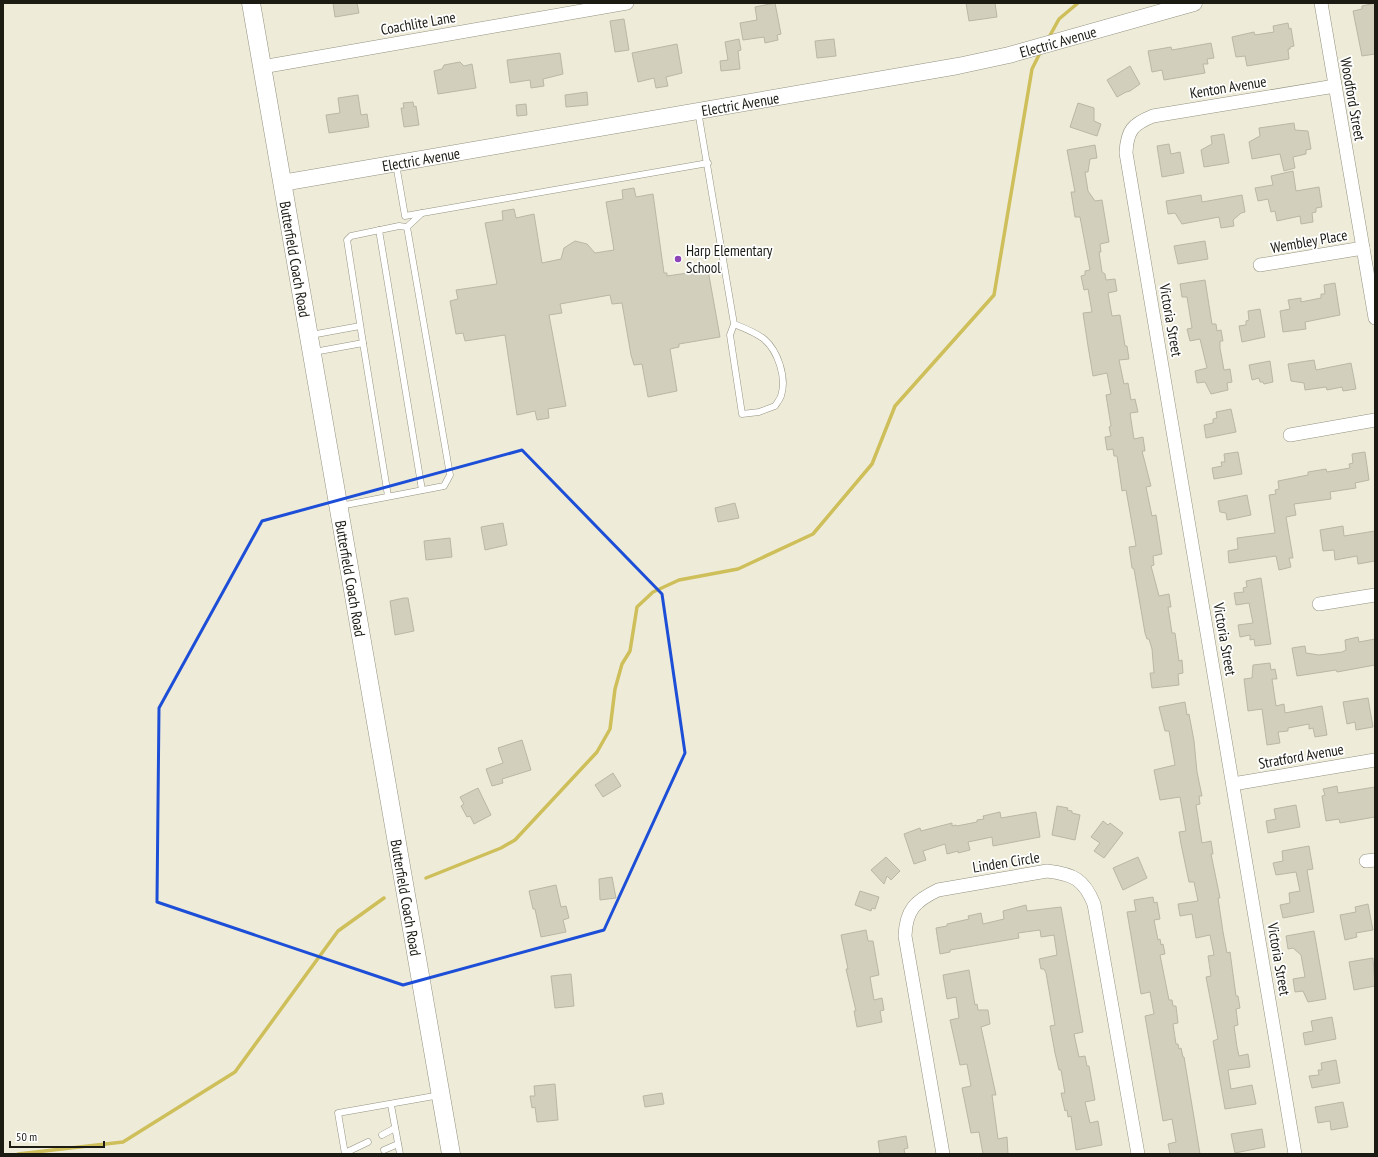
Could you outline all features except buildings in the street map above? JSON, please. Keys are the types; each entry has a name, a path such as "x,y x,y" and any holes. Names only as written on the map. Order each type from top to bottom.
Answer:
{"main road":[{"name":"Butterfield Coach Road","path":"252,3 451,1154"}],"street":[{"name":"Coachlite Lane","path":"262,67 627,3"},
{"name":"Electric Avenue","path":"282,183 958,66 1009,54 1194,3"},
{"name":"Woodford Street","path":"1321,3 1375,318"},
{"name":"Kenton Avenue","path":"1130,130 1140,122 1154,116 1335,86"},
{"name":"Victoria Street","path":"1130,130 1126,141 1126,153 1295,1154"},
{"name":"Wembley Place","path":"1260,265 1363,248"},
{"path":"1290,435 1375,420"},
{"path":"1320,604 1375,595"},
{"name":"Stratford Avenue","path":"1233,784 1375,760"},
{"name":"Linden Circle","path":"942,1154 905,936 906,921 912,908 922,897 938,890 1047,871 1063,873 1077,879 1088,890 1094,904 1138,1154"}],"lane":[{"path":"698,111 708,162 734,324 730,335 742,414 759,412 775,406 781,396 783,383 775,353 764,340 748,329 734,324"},
{"path":"396,163 405,216 708,162"},
{"path":"407,227 422,213"},
{"path":"388,496 360,326 348,240 351,236 399,226 407,227"},
{"path":"340,506 444,486 450,475 407,227"},
{"path":"379,230 422,490"},
{"path":"310,344 360,326"},
{"path":"310,344 363,343"},
{"path":"368,1142 345,1153 338,1113 391,1105 441,1094"},
{"path":"391,1105 400,1154"},
{"path":"382,1135 395,1128"},
{"path":"384,1150 398,1144"}],"highlighted area":[{"path":"522,450 662,594 685,753 604,930 403,985 157,902 159,708 262,521"}],"waterway":[{"path":"1048,39 1059,19 1078,3"},
{"path":"426,878 501,848 515,840 597,752 610,729 615,689 622,664 630,651 637,607 653,592 679,580 738,569 813,534 872,464 895,406 994,295 1032,69 1041,51"},
{"path":"18,1154 123,1142 235,1072 338,931 384,898"}],"place":[{"name":"Harp Elementary School","path":"678,259"}]}
